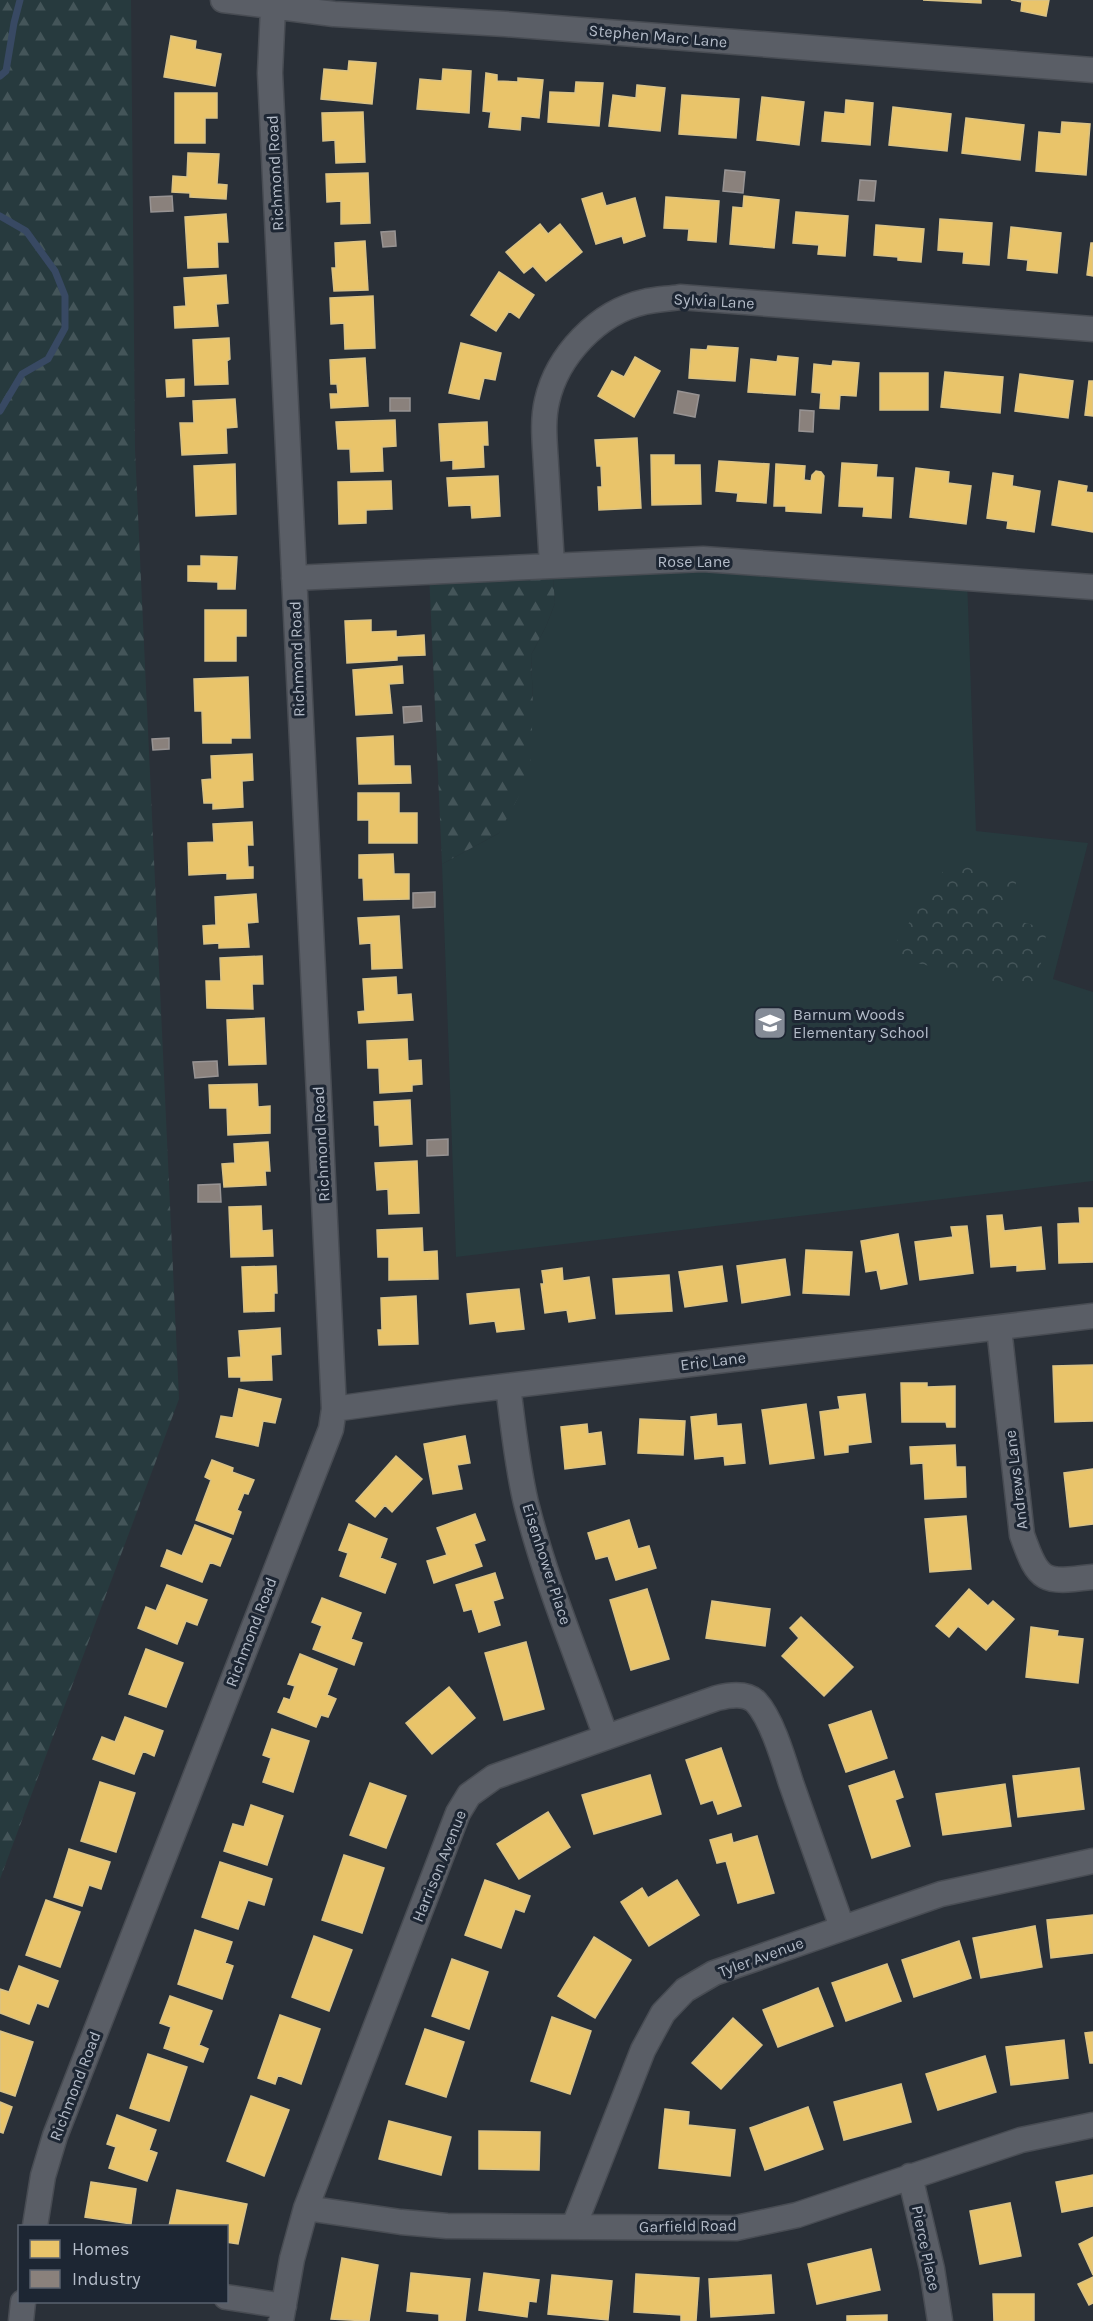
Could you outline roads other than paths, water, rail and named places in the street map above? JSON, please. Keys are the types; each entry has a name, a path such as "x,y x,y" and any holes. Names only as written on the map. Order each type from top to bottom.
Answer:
{"street":[{"name":"Stephen Marc Lane","path":"223,0 334,15 505,24 1093,70"},
{"name":"Richmond Road","path":"34,2225 43,2175 55,2136 331,1429 334,1409 270,73 273,8"},
{"name":"Sylvia Lane","path":"552,565 544,429 546,403 552,383 570,352 593,327 624,308 644,302 680,297 1093,329"},
{"name":"Rose Lane","path":"294,578 670,560 734,560 1093,587"},
{"name":"Eric Lane","path":"334,1409 1093,1316"},
{"name":"Andrews Lane","path":"999,1328 1022,1535 1033,1566 1042,1576 1054,1580 1093,1577"},
{"name":"Eisenhower Place","path":"508,1386 517,1457 527,1505 545,1564 606,1737"},
{"name":"Harrison Avenue","path":"282,2313 292,2259 306,2208 458,1813 469,1795 494,1777 717,1698 742,1696 755,1701 762,1710 779,1746 842,1927"},
{"name":"Tyler Avenue","path":"574,2226 643,2050 663,2013 685,1990 714,1973 941,1894 1093,1861"},
{"name":"Garfield Road","path":"306,2208 401,2222 447,2226 736,2228 797,2215 1021,2140 1093,2125"},
{"name":"Pierce Place","path":"910,2176 932,2269 940,2321"},
{"path":"228,2298 282,2313"},
{"path":"21,2321 23,2303"}],"waterway":[{"path":"0,76 6,71 20,0"},
{"path":"0,216 26,231 55,271 65,296 65,328 48,359 22,374 0,411"}],"place":[{"name":"Barnum Woods Elementary School","path":"770,1023"}]}
